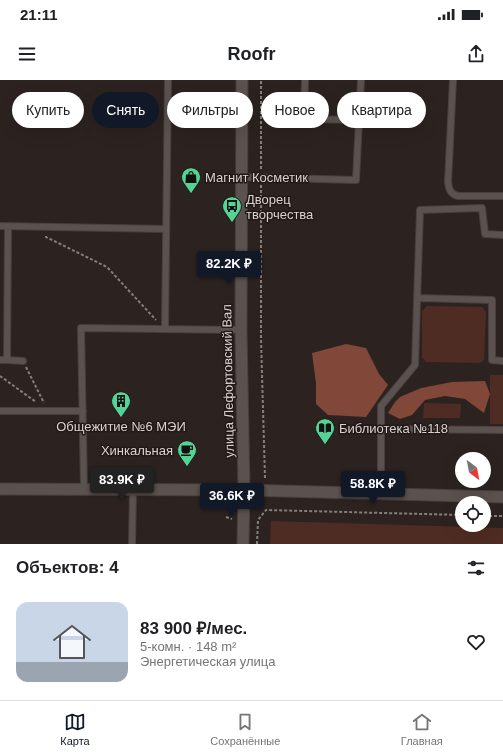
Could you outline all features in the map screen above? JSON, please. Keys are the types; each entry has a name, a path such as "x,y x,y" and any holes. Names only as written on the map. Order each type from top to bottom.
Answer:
{"street":[{"name":"улица Лефортовский Вал","path":"242,80 241,330 244,490 243,544"},
{"path":"0,489 244,490 503,497"}],"lane":[{"path":"164,329 168,80"},
{"path":"305,80 304,120 337,120"},
{"path":"360,92 361,80"},
{"path":"453,80 448,182 449,190 453,195 458,196 503,196"},
{"path":"241,177 356,180 359,128"},
{"path":"381,493 381,406 415,365 420,210 482,208 485,234 503,235"},
{"path":"0,226 166,229"},
{"path":"8,227 3,360 23,361"},
{"path":"418,298 492,300 492,360 503,361"},
{"path":"84,489 81,328 241,330"},
{"path":"0,411 83,411"},
{"path":"381,429 503,430"},
{"path":"132,544 133,490"}],"path":[{"path":"261,80 261,338 266,478"},
{"path":"46,226 46,237 107,267 164,329"},
{"path":"23,361 48,410"},
{"path":"0,376 48,410"},
{"path":"257,544 258,520 266,510 455,515"},
{"path":"491,516 503,516"}],"shaded area":[{"path":"427,306 482,307 486,312 484,360 480,363 426,362 422,357 422,311"},
{"path":"346,344 366,348 379,374 388,385 366,417 328,415 316,404 316,383 312,353"},
{"path":"490,375 503,375 503,424 490,424"},
{"path":"485,381 490,394 484,413 465,399 445,396 425,400 412,415 400,419 388,413 400,397 421,388 452,382"},
{"path":"424,403 461,404 460,418 423,418"},
{"path":"271,521 455,527 455,532 491,532 491,528 503,528 503,544 270,544"}],"place":[{"name":"Магнит Косметик","path":"191,194"},
{"name":"Дворец творчества","path":"232,223"},
{"name":"Общежитие №6 МЭИ","path":"121,418"},
{"name":"Библиотека №118","path":"325,445"},
{"name":"Хинкальная","path":"187,467"}]}
